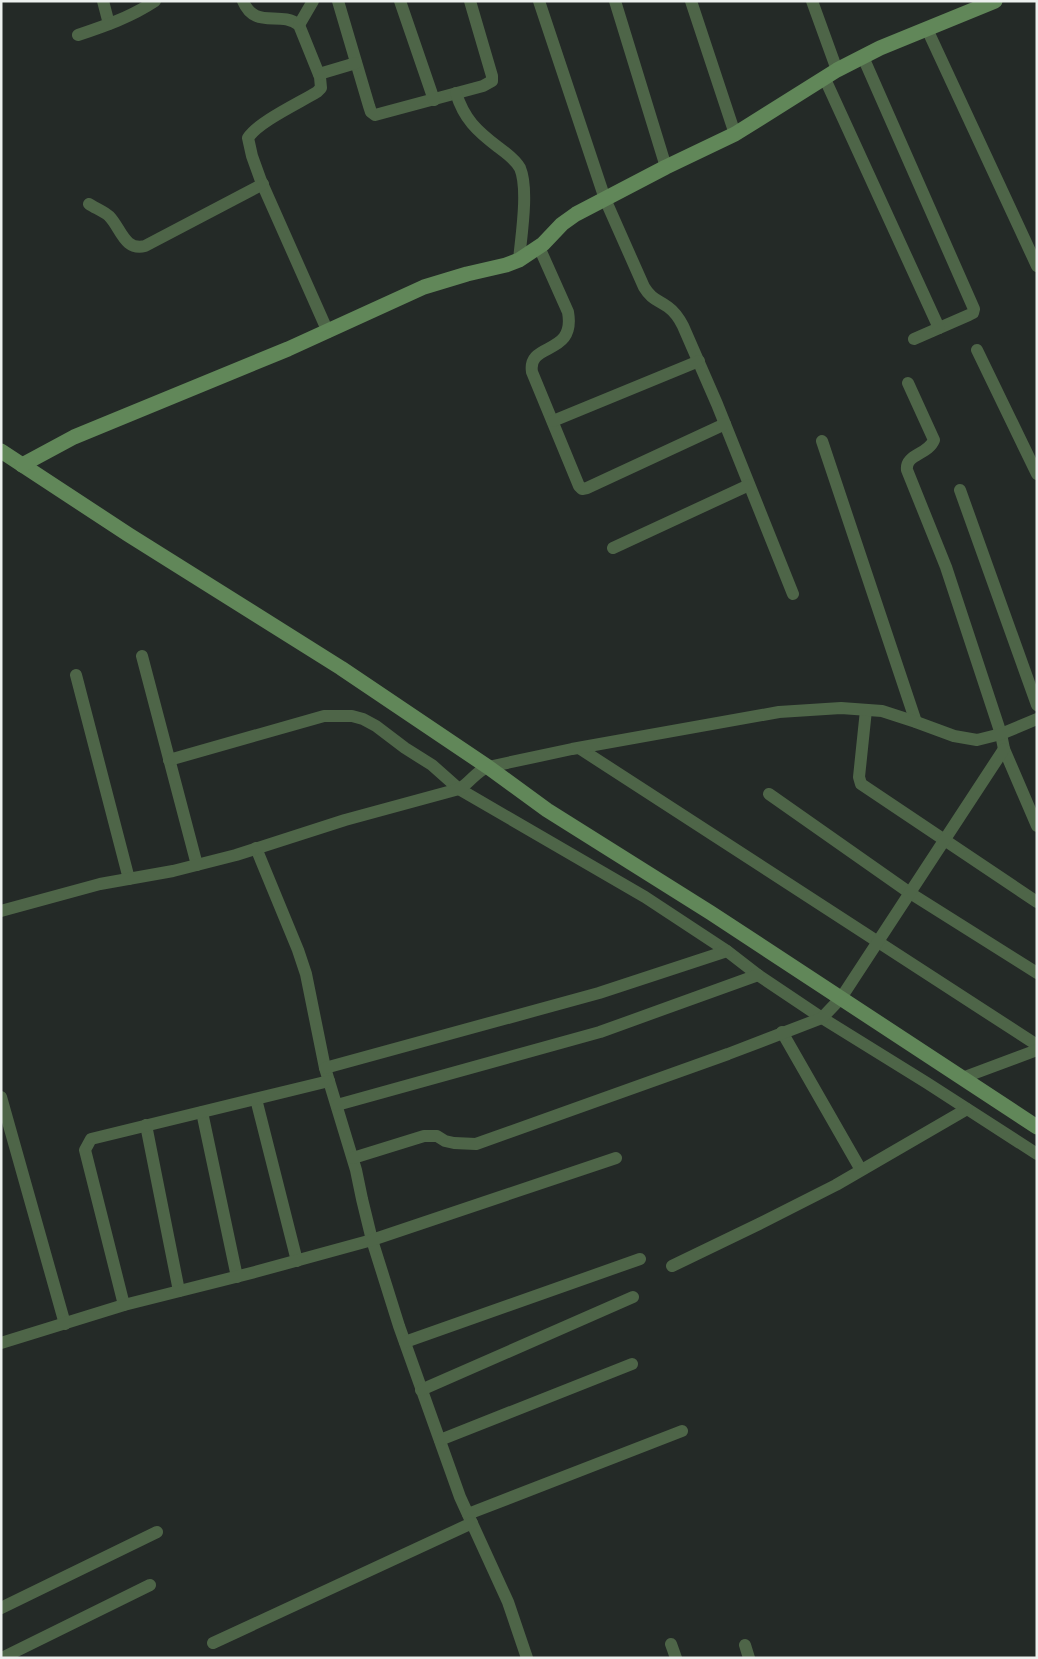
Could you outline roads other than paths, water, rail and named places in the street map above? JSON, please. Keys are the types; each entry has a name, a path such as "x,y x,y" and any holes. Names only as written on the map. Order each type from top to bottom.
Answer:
{"street":[{"path":"103,1 109,24"},
{"path":"78,35 138,12 155,1"},
{"path":"243,1 246,10 251,15 258,18 294,21 299,25 322,83 321,88 317,92 262,125 251,133 248,138 252,156 263,184 328,332"},
{"path":"299,25 313,1"},
{"path":"338,1 369,106 371,112 375,115 434,100 488,84 492,81 470,1"},
{"path":"400,1 434,100"},
{"path":"539,1 605,199 649,297 667,306 676,314 699,362 792,594"},
{"path":"615,1 666,168"},
{"path":"691,1 735,134"},
{"path":"812,1 831,75 939,328"},
{"path":"22,465 74,437 240,370 328,332 424,287 519,260 539,247 562,224 605,199 735,134 863,57 880,48 995,1"},
{"path":"927,29 1037,266"},
{"path":"863,57 973,305 973,313 914,339"},
{"path":"319,74 356,62"},
{"path":"456,93 464,115 475,128 517,163 521,171 523,205 519,260"},
{"path":"89,204 109,216 130,245 138,248 263,184"},
{"path":"539,247 568,312 570,323 564,339 534,357 531,364 532,372 575,480 582,488 725,424"},
{"path":"976,350 1037,474"},
{"path":"553,422 699,362"},
{"path":"908,384 934,440 928,450 910,459 906,464 907,470 946,567 1001,734 1004,749 1037,826"},
{"path":"822,441 916,722"},
{"path":"1,451 129,535 341,668 483,770 711,913 838,1001 1037,1127"},
{"path":"613,548 749,485"},
{"path":"960,490 1037,705"},
{"path":"142,656 197,865"},
{"path":"76,675 129,879"},
{"path":"1,911 100,884 197,865 464,786 483,770 579,748 779,712 841,708 882,711 954,736 976,740 1001,734 1037,719"},
{"path":"866,710 859,777 861,784 1037,902"},
{"path":"169,760 324,716 352,716 362,719 376,726 405,748 464,786 728,951 758,975 1037,1154"},
{"path":"579,748 1037,1045"},
{"path":"353,1158 424,1136 436,1136 454,1143 476,1144 824,1017 838,1001 878,942 1004,749"},
{"path":"769,794 910,893 1037,973"},
{"path":"256,848 306,974 325,1068 353,1158 372,1240 405,1342 470,1518 508,1602 527,1658"},
{"path":"325,1068 599,993 728,951"},
{"path":"337,1105 600,1032 758,975"},
{"path":"782,1032 861,1170"},
{"path":"962,1078 1037,1050"},
{"path":"124,1305 85,1150 91,1139 329,1082"},
{"path":"1,1096 65,1324"},
{"path":"256,1099 297,1261"},
{"path":"672,1266 759,1224 861,1170 968,1109"},
{"path":"202,1112 237,1277"},
{"path":"146,1125 178,1291"},
{"path":"1,1343 124,1305 237,1277 372,1240 616,1158"},
{"path":"405,1342 640,1258"},
{"path":"422,1390 633,1297"},
{"path":"440,1440 632,1364"},
{"path":"213,1643 470,1518 682,1431"},
{"path":"1,1608 157,1532"},
{"path":"2,1658 150,1584"},
{"path":"671,1644 676,1658"},
{"path":"745,1645 749,1658"}]}
